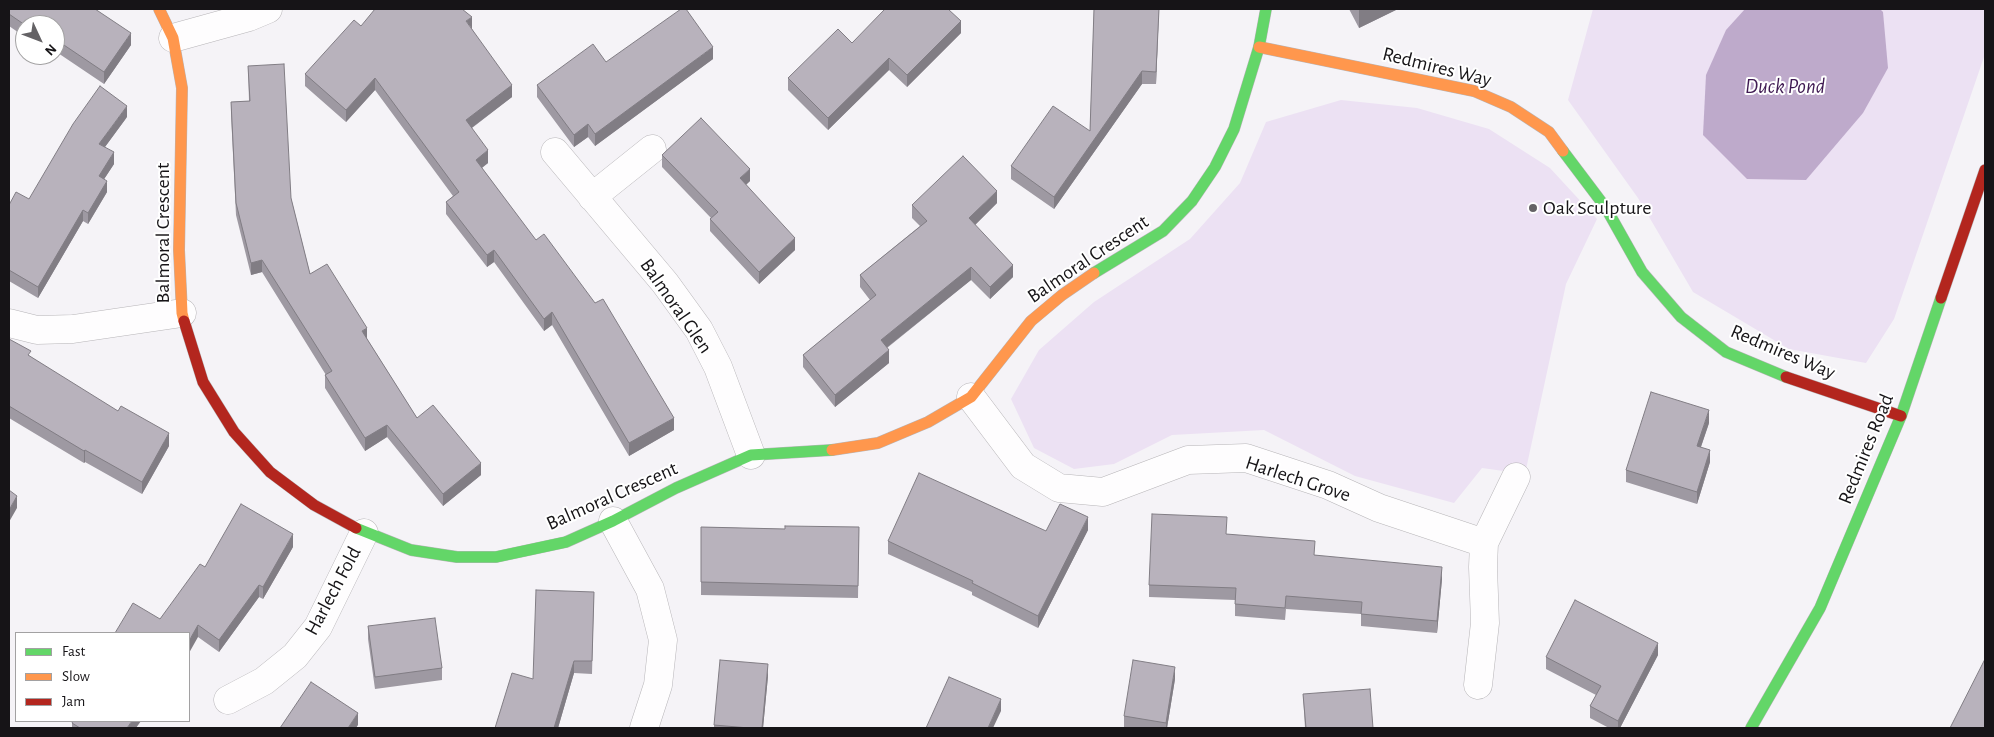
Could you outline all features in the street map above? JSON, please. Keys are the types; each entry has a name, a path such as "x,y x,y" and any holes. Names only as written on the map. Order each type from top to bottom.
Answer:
{"street":[{"name":"Balmoral Crescent","path":"159,9 172,38 182,88 179,250 182,313 203,382 234,432 270,472 314,505 364,533 411,550 457,557 496,557 566,542 613,521 676,488 751,455 822,452 878,443 928,422 971,397 1031,321 1062,295 1106,264 1163,231 1192,201 1215,167 1234,129 1259,47 1266,9"},
{"path":"172,38 249,17 268,9"},
{"name":"Redmires Way","path":"1259,47 1474,91 1511,107 1549,132 1606,208 1642,272 1681,317 1726,352 1798,382 1901,416"},
{"path":"592,197 652,149"},
{"name":"Balmoral Glen","path":"555,152 665,283 699,330 718,367 751,455"},
{"name":"Redmires Road","path":"1751,728 1820,608 1901,416 1985,170"},
{"path":"9,323 37,330 73,328 182,313"},
{"name":"Harlech Grove","path":"971,397 1023,466 1059,488 1103,492 1188,460 1246,458 1328,485 1379,508 1484,543"},
{"path":"1478,686 1485,623 1484,543 1516,477"},
{"path":"613,521 650,589 663,640 658,685 644,728"},
{"name":"Harlech Fold","path":"228,700 264,681 295,656 318,627 364,533"}],"shaded area":[{"path":"1593,9 1985,9 1985,54 1894,319 1866,363 1789,349 1693,292 1638,198 1568,100"},
{"path":"1341,100 1417,108 1489,129 1550,168 1597,219 1566,284 1525,474 1482,468 1454,503 1355,476 1264,430 1172,435 1114,464 1074,469 1034,448 1011,399 1039,350 1094,302 1190,239 1240,183 1266,122"}],"water":[{"name":"Duck Pond","path":"1745,9 1880,9 1883,12 1888,68 1863,113 1806,180 1747,179 1703,135 1706,75 1726,30"}],"building":[{"path":"9,9 95,9 131,33 104,72 65,46 65,15 15,15 15,18 9,14"},
{"path":"375,9 462,9 472,17 466,21 512,85 466,120 488,150 476,160 536,240 544,234 595,303 603,299 674,418 629,443 552,312 544,319 494,250 487,255 446,202 459,192 375,78 346,110 305,74 354,20 361,26"},
{"path":"681,9 686,9 713,47 595,134 588,124 574,135 537,85 593,44 606,62"},
{"path":"885,9 948,9 961,21 907,75 889,58 828,118 788,78 838,29 852,43"},
{"path":"1094,9 1159,9 1156,72 1142,71 1054,197 1011,166 1053,106 1090,131"},
{"path":"284,64 291,198 310,274 327,264 367,328 362,331 417,418 433,405 481,463 443,494 387,425 365,438 325,375 332,371 262,260 251,263 236,203 231,102 250,101 248,66"},
{"path":"100,86 127,106 99,144 114,152 99,176 107,181 88,213 83,210 38,287 9,270 9,205 16,192 29,199 73,124"},
{"path":"701,118 750,169 740,178 795,238 759,272 710,219 718,212 662,155"},
{"path":"963,156 997,191 969,218 1013,265 990,287 971,267 881,340 889,350 835,395 803,355 876,295 860,275 927,221 912,205"},
{"path":"9,339 31,351 28,355 118,411 121,406 169,433 142,482 84,451 9,406"},
{"path":"1651,392 1709,410 1697,446 1710,450 1697,492 1626,470"},
{"path":"919,473 1046,531 1060,504 1088,517 1038,616 972,583 973,581 888,541"},
{"path":"9,490 17,496 9,510"},
{"path":"241,504 293,534 263,587 259,585 219,640 198,625 190,639 190,632 116,632 133,603 160,619 200,564 205,567"},
{"path":"1152,514 1227,517 1226,534 1315,541 1314,555 1442,567 1437,621 1361,614 1362,602 1286,596 1285,608 1235,604 1236,588 1149,585"},
{"path":"785,526 859,527 858,586 701,582 701,527 785,529"},
{"path":"536,590 594,592 592,661 574,661 554,728 495,728 512,673 533,679"},
{"path":"1575,600 1658,643 1618,721 1590,706 1601,686 1546,657"},
{"path":"435,618 442,668 375,677 368,626"},
{"path":"1985,659 1985,728 1950,728"},
{"path":"720,660 768,664 762,728 714,725"},
{"path":"1133,660 1175,667 1166,723 1124,716"},
{"path":"949,677 1001,699 988,728 926,728"},
{"path":"311,682 358,713 348,728 280,728"},
{"path":"1370,689 1373,728 1306,728 1303,694"},
{"path":"131,722 127,728 80,728 72,723"}],"traffic: fast":[{"path":"1094,273 1163,231 1192,201 1215,167 1234,129 1259,47 1266,9"},
{"path":"1563,151 1606,208 1642,272 1681,317 1726,352 1786,377"},
{"path":"1751,728 1820,608 1901,416 1941,298"},
{"path":"356,528 411,550 457,557 496,557 566,542 613,521 676,488 751,455 832,450"}],"traffic: slow":[{"path":"159,9 173,38 182,88 179,250 184,321"},
{"path":"1259,47 1474,91 1511,107 1549,132 1563,151"},
{"path":"832,450 878,443 928,422 971,397 1031,321 1062,295 1094,273"}],"traffic: jam":[{"path":"1941,298 1985,170"},
{"path":"184,321 203,382 234,432 270,472 314,505 356,528"},
{"path":"1786,377 1901,416"}],"place":[{"name":"Oak Sculpture","path":"1533,208"}]}
